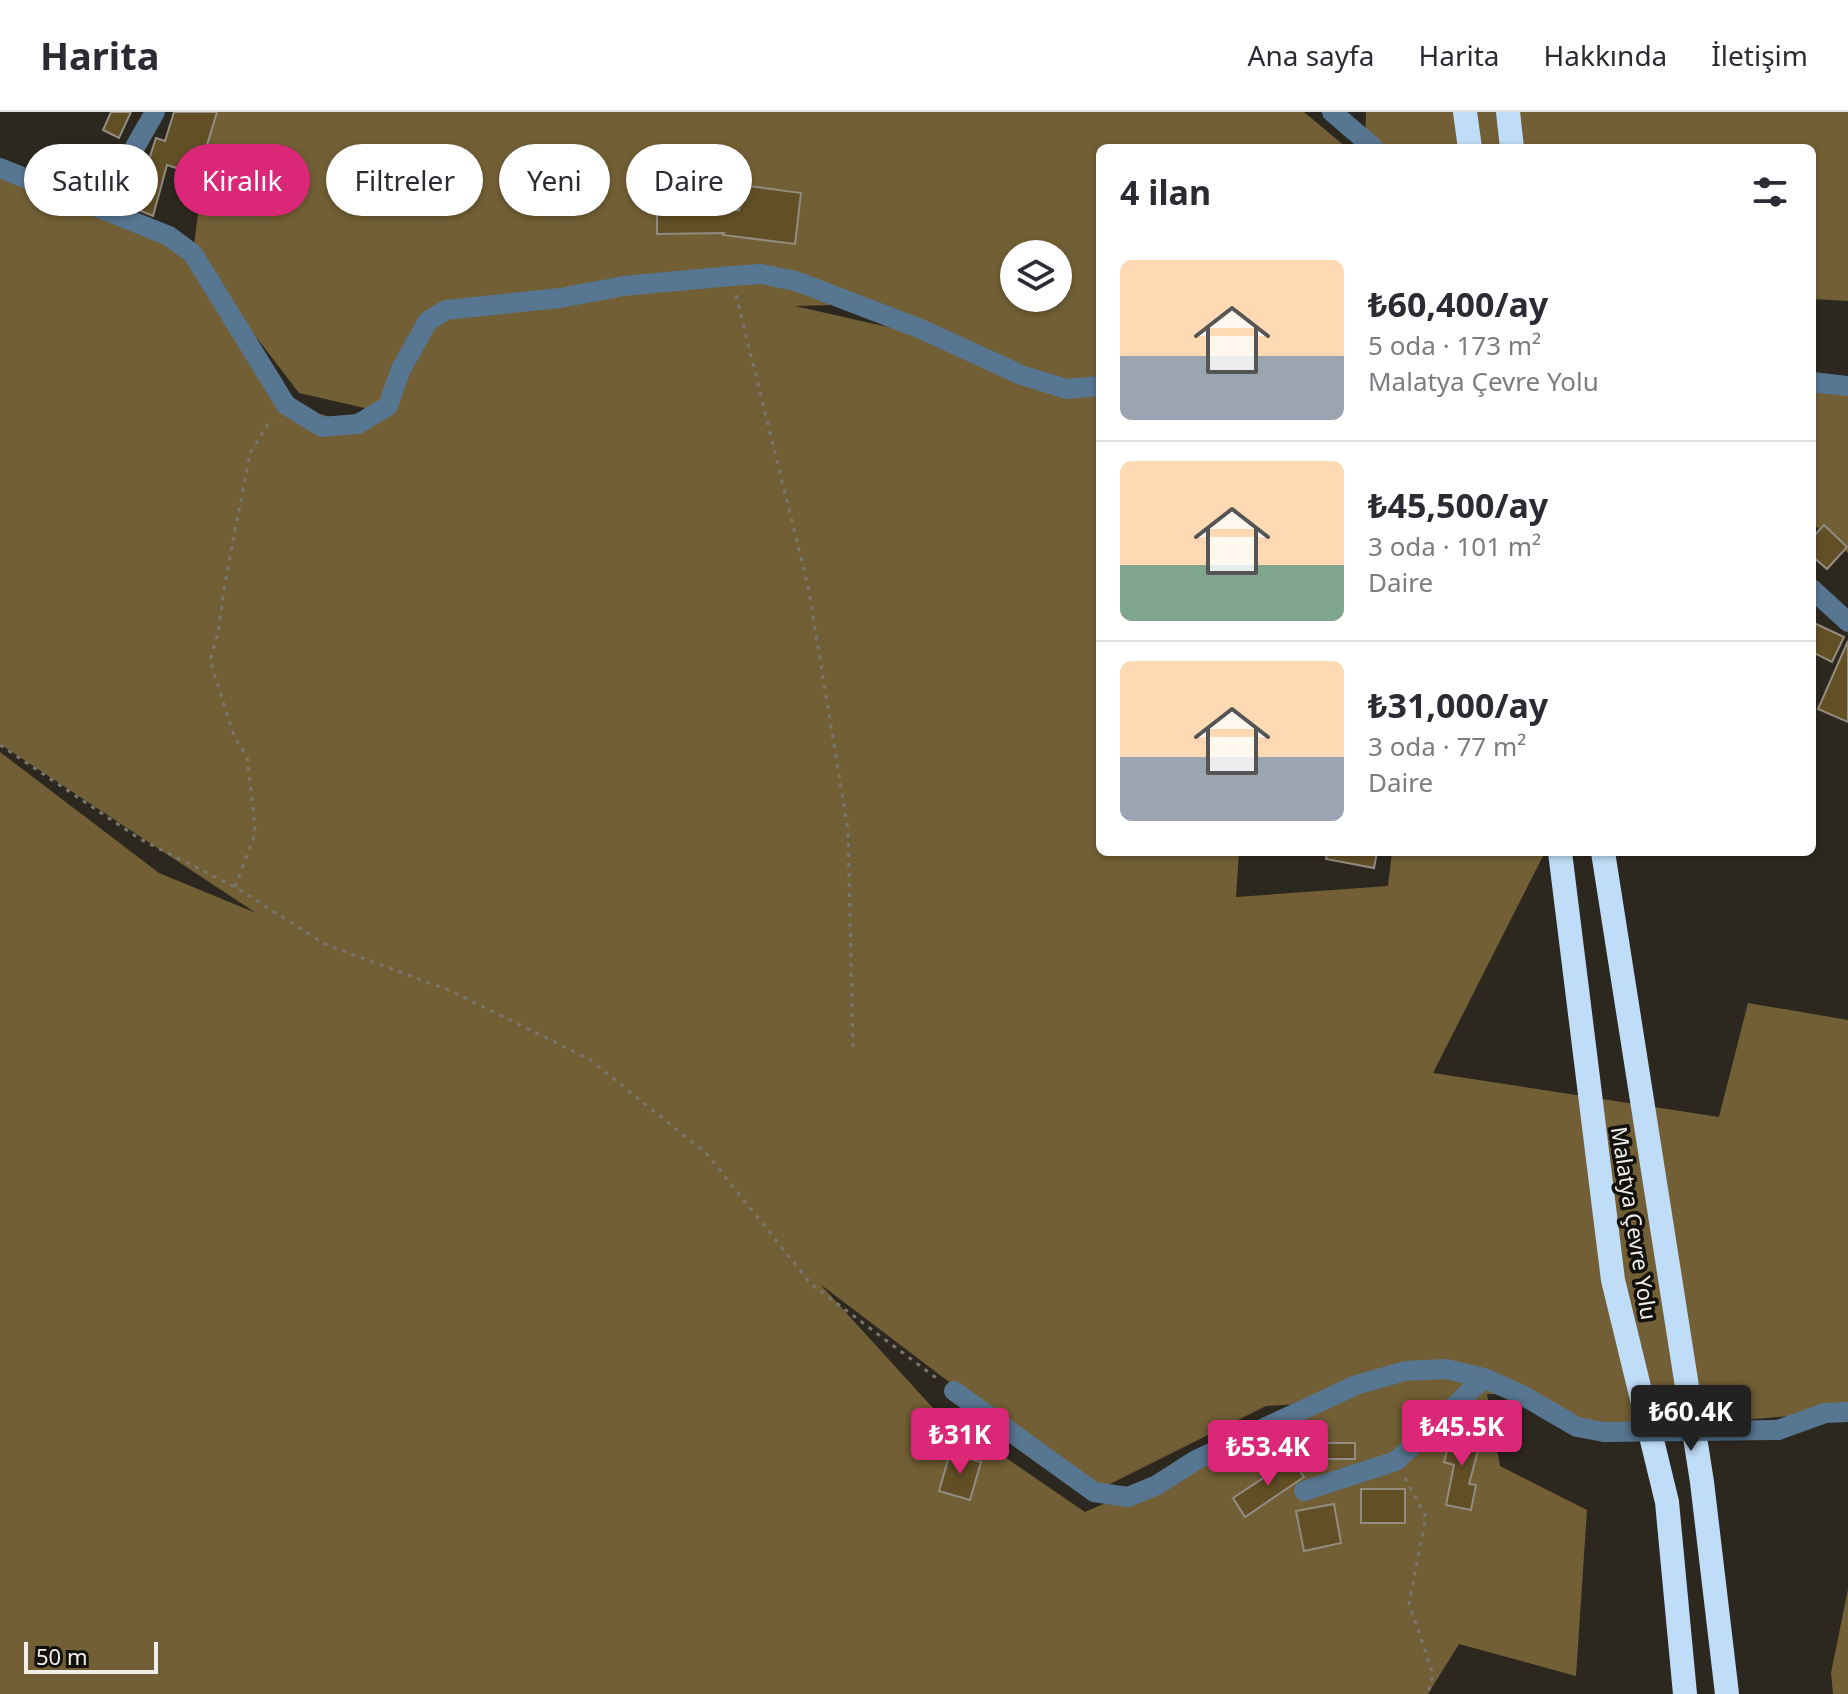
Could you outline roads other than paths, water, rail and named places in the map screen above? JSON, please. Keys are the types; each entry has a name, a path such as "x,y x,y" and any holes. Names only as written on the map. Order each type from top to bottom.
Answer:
{"highway":[{"path":"1465,112 1469,144"},
{"path":"1508,112 1512,144"},
{"name":"Malatya Çevre Yolu","path":"1560,856 1613,1280 1667,1502 1685,1694"},
{"name":"Malatya Çevre Yolu","path":"1604,856 1702,1482 1727,1694"}],"street":[{"path":"137,144 155,112"},
{"path":"1332,112 1369,144"},
{"path":"0,168 157,230 193,254 286,405 322,427 358,424 388,406 401,369 428,321 446,310 560,298 624,286 761,274 796,281 921,329 1021,375 1067,389 1096,386"},
{"path":"1816,382 1848,386"},
{"path":"1816,593 1848,622"},
{"path":"954,1391 1094,1492 1128,1497 1157,1485 1196,1460 1356,1385 1405,1371 1446,1369 1484,1378 1522,1395 1577,1427 1604,1432 1778,1430 1825,1413 1848,1412"},
{"path":"1304,1491 1396,1461 1484,1378"}]}
